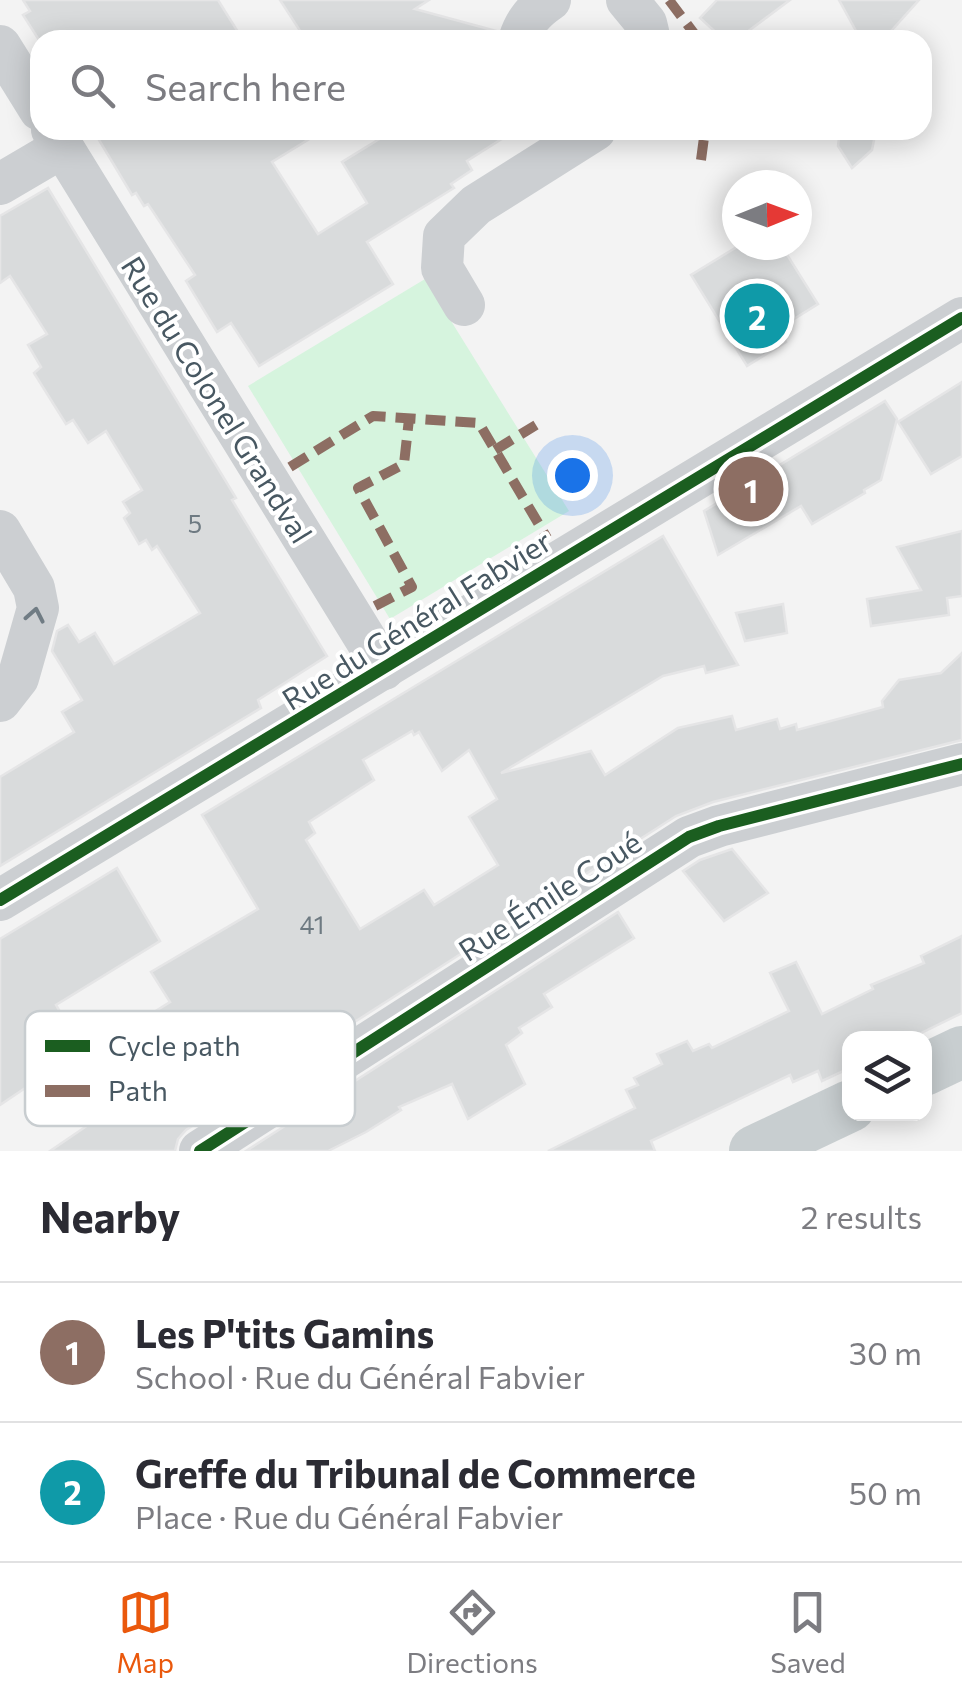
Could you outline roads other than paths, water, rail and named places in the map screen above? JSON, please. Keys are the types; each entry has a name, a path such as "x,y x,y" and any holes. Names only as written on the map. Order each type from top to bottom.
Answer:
{"main road":[{"path":"932,1066 962,1052"},
{"path":"755,1151 842,1110"}],"street":[{"path":"523,30 535,10 550,0"},
{"path":"627,0 648,30"},
{"path":"0,46 30,94"},
{"path":"0,184 57,140"},
{"name":"Rue du Colonel Grandval","path":"59,140 384,669"},
{"path":"464,305 442,268 444,236 539,147"},
{"name":"Rue du Général Fabvier","path":"0,900 962,318"},
{"path":"0,531 34,588 38,608 18,678 0,701"},
{"name":"Rue Émile Coué","path":"355,1052 689,838 718,826 962,764"},
{"name":"Rue Émile Coué","path":"200,1151 239,1126"}],"place":[{"name":"Greffe du Tribunal de Commerce","path":"757,316"},
{"name":"Les P'tits Gamins","path":"751,489"}]}
